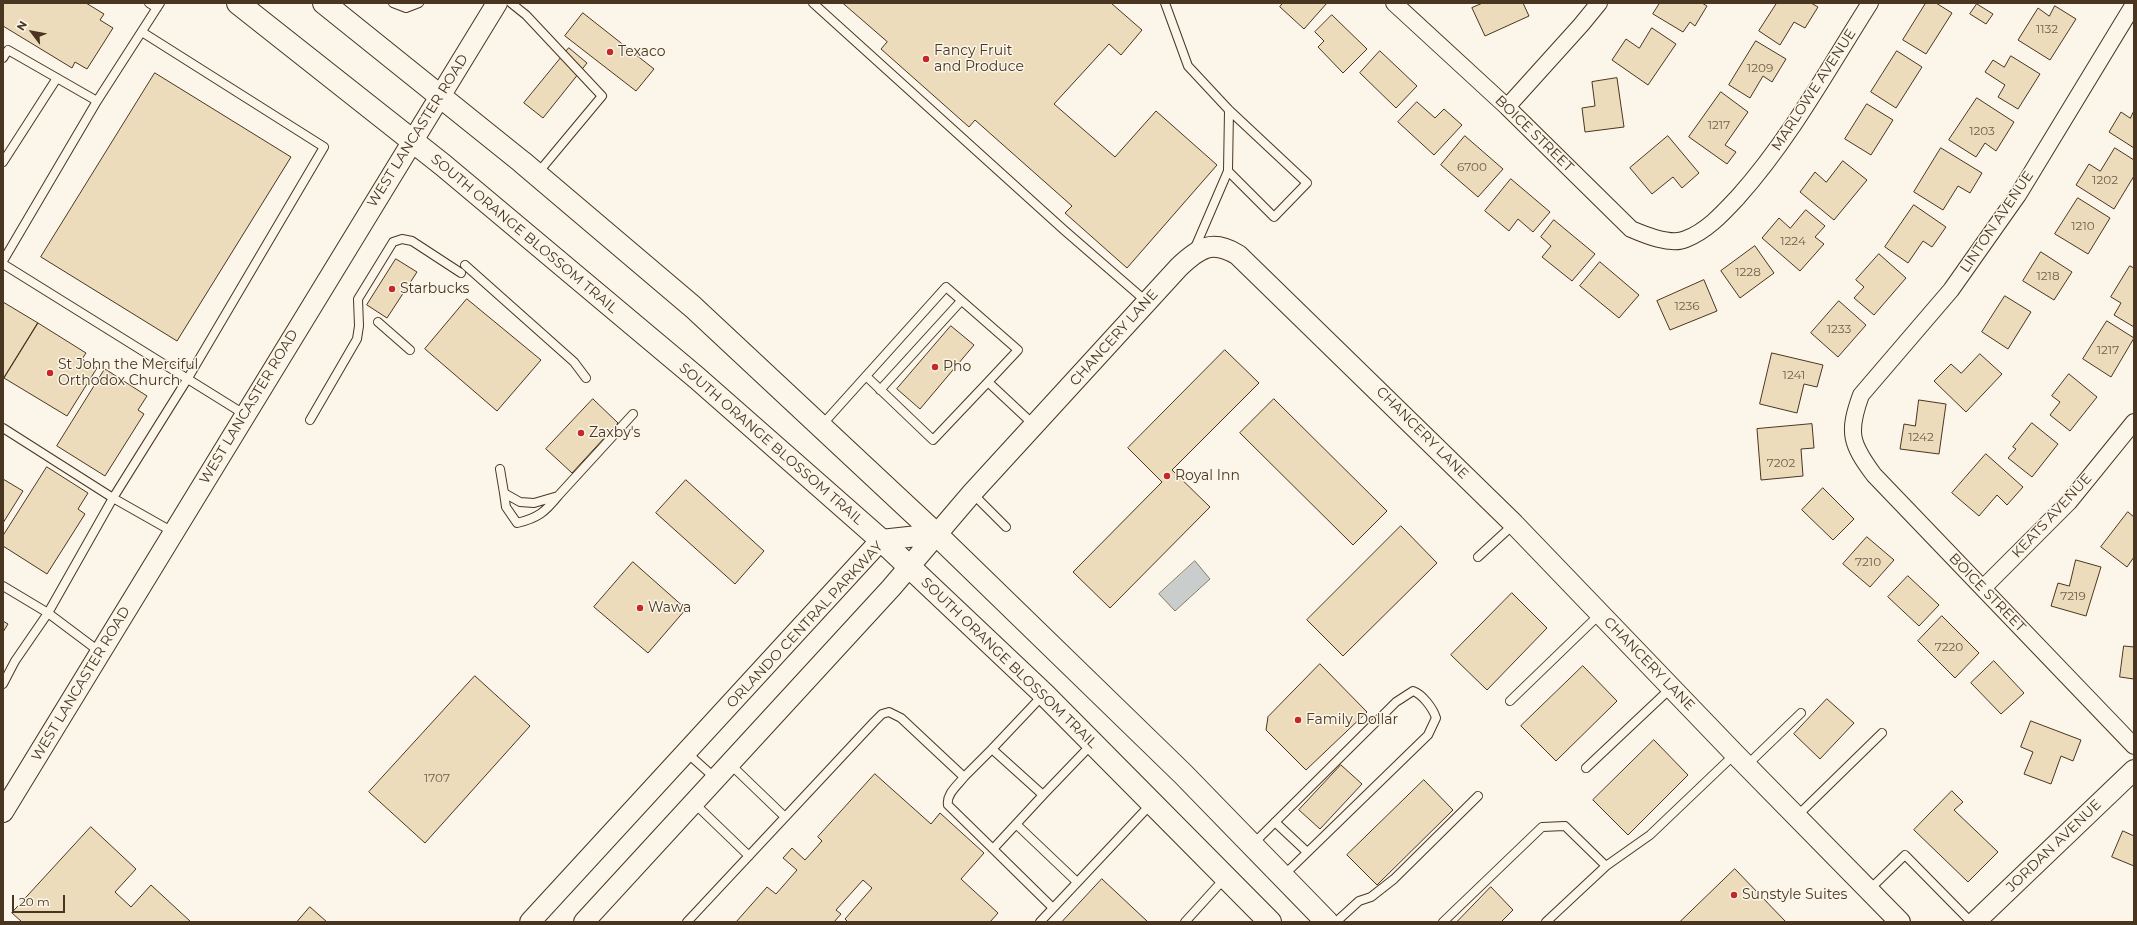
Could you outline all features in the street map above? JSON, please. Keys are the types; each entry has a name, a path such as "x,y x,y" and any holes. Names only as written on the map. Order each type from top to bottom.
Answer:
{"main road":[{"name":"SOUTH ORANGE BLOSSOM TRAIL","path":"238,3 412,140 697,378 881,540 1044,694 1270,922"},
{"path":"324,3 536,174 693,307 936,534 1183,774 1327,922"}],"street":[{"name":"WEST LANCASTER ROAD","path":"3,812 244,414 497,3"},
{"name":"BOICE STREET","path":"1394,3 1507,107 1631,230 1657,240 1685,240"},
{"path":"1507,107 1599,3"},
{"name":"MARLOWE AVENUE","path":"1685,240 1711,224 1723,212 1787,136 1870,3"},
{"name":"LINTON AVENUE","path":"1852,431 1854,413 1860,395 1951,290 2018,195 2134,4"},
{"name":"CHANCERY LANE","path":"936,534 1192,254 1205,248 1218,246 1228,248 1238,255 1514,524 1796,817 1900,922"},
{"name":"KEATS AVENUE","path":"1983,588 2069,502 2134,422"},
{"name":"BOICE STREET","path":"1852,431 1858,452 1874,475 2134,746"},
{"path":"584,922 910,566 936,534"},
{"name":"ORLANDO CENTRAL PARKWAY","path":"530,922 881,540 936,534"},
{"name":"JORDAN AVENUE","path":"1975,922 2134,770"}],"lane":[{"path":"3,261 97,101 159,5 149,3"},
{"path":"393,3 406,8 418,3"},
{"path":"511,3 526,15 602,96 536,174"},
{"path":"813,3 1064,230 1147,302"},
{"path":"1165,3 1188,66 1229,110 1307,183 1274,217 1228,171"},
{"path":"3,684 15,661 48,613 113,498 188,378 324,146 142,32"},
{"path":"3,58 8,50 97,101"},
{"path":"3,162 56,78"},
{"path":"1192,254 1228,171 1229,110"},
{"path":"310,420 357,339 361,310 358,299 394,242 402,239 412,241 461,273"},
{"path":"3,264 244,414"},
{"path":"466,265 574,362 586,378"},
{"path":"821,426 946,287 1018,350 933,440 866,376"},
{"path":"880,390 962,301"},
{"path":"378,322 410,350"},
{"path":"988,382 1034,426"},
{"path":"500,469 506,507 517,523 533,519 546,510 633,414"},
{"path":"3,428 113,498 173,532"},
{"path":"504,493 520,502 534,503 558,496"},
{"path":"972,493 1006,527"},
{"path":"1478,557 1514,524"},
{"path":"3,586 48,613 100,652"},
{"path":"1510,701 1600,613"},
{"path":"1586,768 1671,688"},
{"path":"1252,845 1396,702 1413,691 1418,693 1434,712 1436,718 1428,735 1282,876"},
{"path":"1044,694 964,778 950,794 947,800 948,805 1053,908"},
{"path":"687,922 882,714 889,712 901,718 964,778"},
{"path":"1546,922 1606,866 1650,835 1801,712"},
{"path":"1796,817 1882,733"},
{"path":"993,849 1093,744"},
{"path":"992,750 1043,796"},
{"path":"686,752 716,778"},
{"path":"729,764 786,817"},
{"path":"1336,922 1359,901 1370,898 1394,879 1478,796"},
{"path":"694,802 749,856"},
{"path":"1040,922 1152,803"},
{"path":"1275,822 1306,852"},
{"path":"1016,824 1078,882"},
{"path":"1443,922 1542,827 1565,826 1606,866"},
{"path":"1869,890 1905,855 1970,922"},
{"path":"1184,922 1225,877"}],"shaded area":[{"path":"1195,561 1210,579 1175,611 1159,594"}],"building":[{"path":"3,3 86,3 104,14 100,20 113,28 87,69 75,62 72,68 3,26"},
{"path":"843,3 1111,3 1142,30 1121,55 1109,44 1054,104 1115,157 1156,111 1217,165 1127,268 1065,213 1072,206 975,120 969,127 881,49 887,42"},
{"path":"1283,3 1327,3 1304,29 1280,7"},
{"path":"1483,3 1523,3 1529,16 1485,36 1472,8"},
{"path":"1660,3 1702,3 1707,6 1695,26 1690,22 1683,32 1653,14"},
{"path":"1777,3 1811,3 1818,7 1805,28 1794,22 1780,45 1759,31"},
{"path":"1926,3 1936,3 1952,13 1926,54 1903,40"},
{"path":"1977,4 1993,14 1986,24 1970,14"},
{"path":"2055,6 2076,19 2050,60 2018,40 2038,8 2049,16"},
{"name":"Texaco","path":"583,13 654,69 636,91 565,36"},
{"path":"1332,15 1367,49 1343,73 1318,47 1324,41 1315,32"},
{"path":"1652,28 1676,44 1648,85 1612,60 1626,39 1639,48"},
{"path":"1756,41 1786,59 1772,82 1763,76 1750,98 1729,85"},
{"path":"569,48 587,63 543,118 524,103"},
{"path":"1380,51 1417,86 1396,108 1360,73"},
{"path":"1897,51 1922,67 1896,108 1871,92"},
{"path":"2011,56 2040,74 2018,109 1998,97 2005,85 1985,72 1993,60 2004,67"},
{"path":"155,73 291,157 177,341 41,257"},
{"path":"1617,78 1624,127 1585,132 1582,108 1595,106 1592,82"},
{"path":"1721,92 1748,112 1725,145 1736,152 1727,164 1689,137"},
{"path":"1977,98 2014,122 1996,151 1985,143 1976,157 1949,140"},
{"path":"1417,102 1435,118 1444,109 1462,125 1434,155 1398,122"},
{"path":"1867,104 1893,120 1871,155 1845,139"},
{"path":"2134,111 2134,148 2109,132 2121,112 2130,118"},
{"path":"1465,136 1503,169 1478,197 1441,165"},
{"path":"1668,136 1699,173 1682,188 1673,177 1652,194 1630,168"},
{"path":"1941,148 1982,173 1970,193 1958,186 1943,210 1914,192"},
{"path":"2115,148 2134,160 2134,176 2114,209 2076,185 2089,164 2100,171"},
{"path":"1843,161 1867,180 1834,220 1800,192 1815,172 1826,182"},
{"path":"1511,179 1550,212 1533,232 1518,219 1509,231 1485,211"},
{"path":"2078,198 2110,218 2088,254 2055,234"},
{"path":"1914,205 1946,227 1932,247 1923,241 1908,263 1885,247"},
{"path":"1806,210 1825,226 1815,237 1824,244 1800,271 1762,238 1779,218 1790,228"},
{"path":"1554,220 1595,254 1572,281 1542,257 1551,246 1541,237"},
{"path":"1755,246 1774,273 1740,298 1721,271"},
{"path":"2041,252 2072,272 2054,300 2023,281"},
{"path":"1879,254 1906,278 1874,315 1854,298 1864,287 1856,280"},
{"name":"Starbucks","path":"396,259 417,272 387,318 367,305"},
{"path":"1600,262 1639,295 1619,318 1580,286"},
{"path":"2130,266 2134,268 2134,327 2114,315 2121,303 2111,297"},
{"path":"1704,280 1717,311 1670,330 1657,301"},
{"path":"2005,296 2031,312 2008,349 1982,332"},
{"path":"467,299 541,360 497,411 425,349"},
{"path":"1839,301 1866,325 1838,357 1811,333"},
{"path":"3,302 38,323 4,378 3,377"},
{"path":"2107,321 2134,338 2111,377 2083,359"},
{"name":"St John the Merciful Orthodox Church","path":"38,323 86,353 82,359 97,368 67,416 4,378"},
{"name":"Pho","path":"951,326 974,345 920,409 897,389"},
{"name":"Royal Inn","path":"1225,350 1259,383 1172,470 1210,507 1110,608 1073,572 1162,482 1128,448"},
{"path":"1772,353 1823,365 1817,387 1804,384 1797,413 1760,404"},
{"path":"1980,354 2002,374 1966,412 1934,381 1951,364 1961,373"},
{"path":"105,369 147,396 138,410 144,414 105,476 57,446"},
{"path":"2069,374 2097,397 2070,431 2050,415 2060,402 2052,396"},
{"path":"593,399 618,423 572,473 546,449"},
{"name":"Royal Inn","path":"1274,399 1387,511 1353,545 1240,433"},
{"path":"1919,400 1946,404 1939,454 1900,449 1904,424 1915,426"},
{"path":"2032,423 2058,444 2032,477 2008,458 2016,449 2013,447"},
{"path":"1812,424 1814,448 1801,449 1803,476 1761,480 1757,429"},
{"path":"1986,454 2023,487 2007,505 1997,495 1979,516 1952,493"},
{"path":"47,467 88,493 78,509 85,514 47,574 3,546 3,536"},
{"path":"3,479 23,491 3,523"},
{"path":"686,480 764,551 735,584 656,513"},
{"path":"1823,488 1854,519 1833,540 1802,510"},
{"path":"2128,512 2134,517 2134,557 2127,567 2101,547"},
{"path":"1401,526 1437,563 1343,656 1307,620"},
{"path":"1867,537 1894,560 1870,587 1843,564"},
{"path":"2076,560 2101,567 2086,616 2051,606 2058,583 2069,586"},
{"path":"633,562 686,609 648,653 594,607"},
{"path":"1908,576 1939,605 1919,626 1888,597"},
{"path":"1512,593 1547,628 1487,690 1451,655"},
{"path":"1942,616 1979,653 1955,678 1918,641"},
{"path":"3,621 8,624 3,632"},
{"path":"2124,646 2134,647 2134,679 2120,677"},
{"path":"1994,661 2024,693 2001,714 1971,683"},
{"path":"1320,664 1367,712 1306,770 1266,730 1268,717"},
{"path":"1583,666 1617,701 1556,761 1521,726"},
{"path":"475,676 530,726 425,843 369,792"},
{"path":"1827,699 1854,723 1820,759 1794,734"},
{"path":"2031,721 2081,740 2073,761 2061,756 2051,784 2024,774 2033,752 2021,747"},
{"path":"1654,740 1688,775 1628,835 1593,800"},
{"path":"1341,765 1362,784 1320,829 1299,810"},
{"path":"875,774 931,824 940,813 984,853 961,879 998,913 990,922 848,922 845,919 872,888 863,880 836,910 841,914 834,922 736,922 767,887 776,894 797,870 783,858 792,848 805,860 822,841 818,837"},
{"path":"1424,780 1453,810 1377,885 1347,855"},
{"path":"1952,791 1963,802 1954,810 1998,852 1968,882 1914,830"},
{"path":"91,827 136,869 115,892 131,907 151,885 191,922 22,922 12,913"},
{"path":"2123,831 2134,836 2134,866 2112,857"},
{"name":"Sunstyle Suites","path":"1735,869 1786,922 1680,922"},
{"path":"1102,879 1148,922 1062,922"},
{"path":"1491,887 1513,910 1501,922 1457,922"},
{"path":"310,907 327,922 297,922"}],"place":[{"name":"Texaco","path":"610,52"},
{"name":"Fancy Fruit and Produce","path":"926,59"},
{"name":"Starbucks","path":"392,289"},
{"name":"Pho","path":"935,367"},
{"name":"St John the Merciful Orthodox Church","path":"50,373"},
{"name":"Zaxby's","path":"581,433"},
{"name":"Royal Inn","path":"1167,476"},
{"name":"Wawa","path":"640,608"},
{"name":"Family Dollar","path":"1298,720"},
{"name":"Sunstyle Suites","path":"1734,895"}]}
